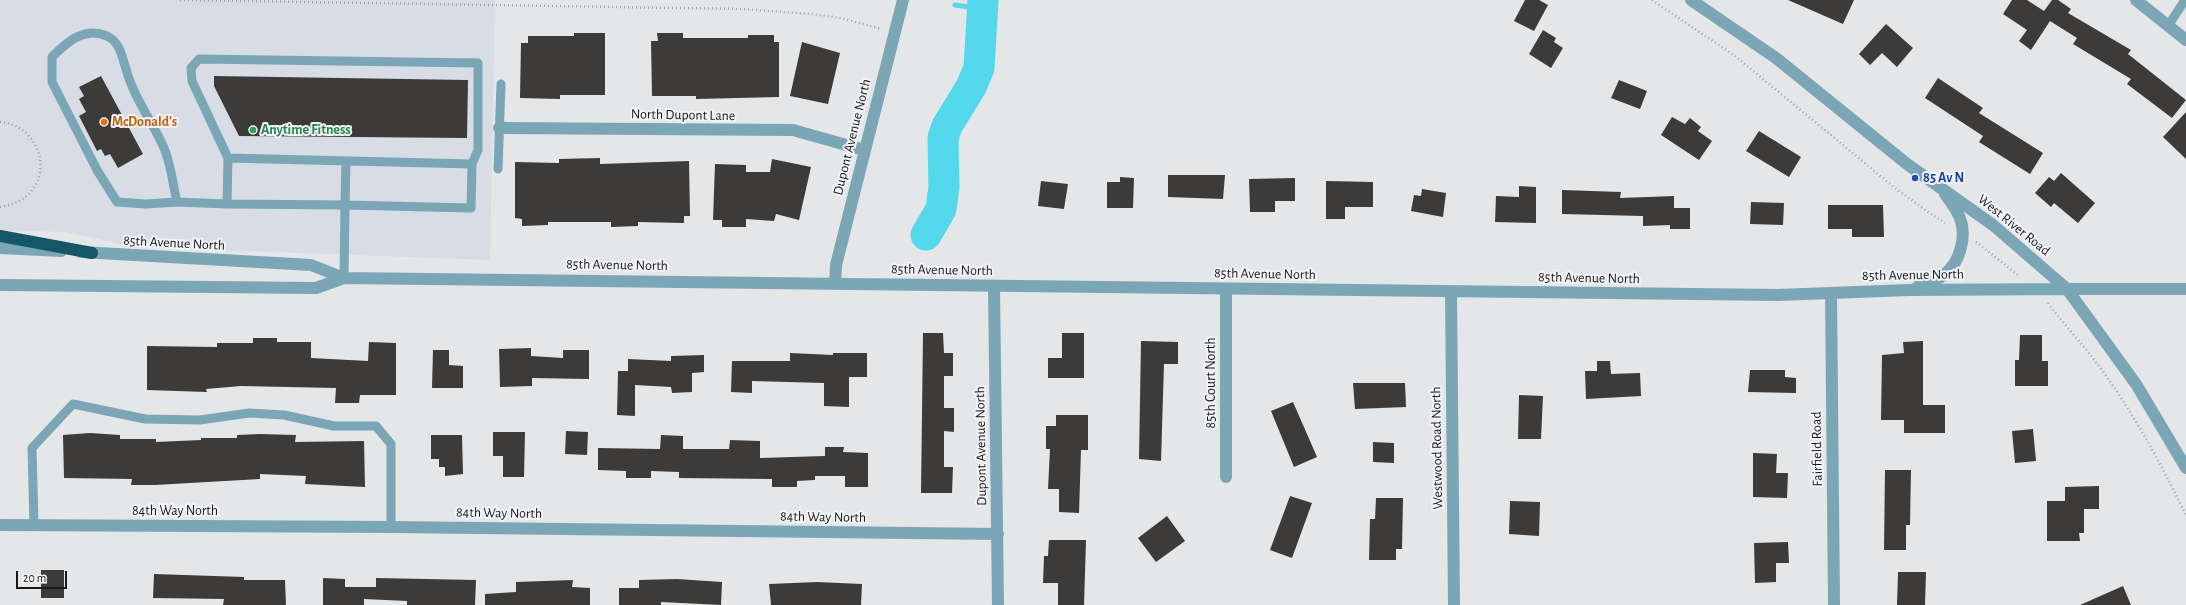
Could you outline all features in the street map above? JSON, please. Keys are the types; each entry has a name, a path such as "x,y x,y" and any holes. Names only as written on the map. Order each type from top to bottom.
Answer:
{"highway":[{"path":"0,236 92,253"}],"street":[{"name":"Dupont Avenue North","path":"835,282 836,265 903,0"},
{"name":"West River Road","path":"1691,0 1776,58 1941,189 1994,225 2067,289 2136,384 2186,468"},
{"path":"2136,0 2186,40"},
{"name":"North Dupont Lane","path":"499,128 793,130 864,150"},
{"path":"1909,290 1941,277 1949,270 1961,250 1961,224 1957,213 1941,189"},
{"name":"85th Avenue North","path":"0,248 311,265 344,278"},
{"name":"85th Avenue North","path":"0,285 316,288 344,278 835,282 994,286 1778,295 1909,290 2186,289"},
{"name":"Dupont Avenue North","path":"994,286 998,605"},
{"name":"85th Court North","path":"1226,289 1226,477"},
{"name":"Westwood Road North","path":"1451,292 1454,605"},
{"name":"Fairfield Road","path":"1831,293 1834,605"},
{"name":"84th Way North","path":"0,525 391,527 998,534"}],"lane":[{"path":"2168,26 2185,0"},
{"path":"176,202 165,149 140,105 126,70 121,50 108,37 93,33 70,39 52,57 52,82 97,170 117,202 146,204 176,202 227,204 471,208 472,164 478,150 478,63 199,59 191,68 192,81 228,158 227,204"},
{"path":"498,169 501,84"},
{"path":"228,158 472,164"},
{"path":"344,278 346,161"},
{"path":"34,525 32,448 73,404 145,419 200,420 249,413 284,414 334,426 376,426 391,444 391,527"}],"path":[{"path":"180,0 741,9 812,14 841,18 869,25"},
{"path":"1652,0 1735,56 1895,188 1928,212 1949,224"},
{"path":"0,122 19,126 29,134 35,143 40,156 40,171 36,184 27,196 14,204 0,207"},
{"path":"1972,238 2020,276"},
{"path":"2046,300 2093,358 2122,402 2186,515"}],"shaded area":[{"path":"0,0 495,0 490,260 134,247 66,232 0,230"}],"building":[{"path":"1525,0 1539,0 1548,5 1534,31 1514,21"},
{"path":"1788,0 1854,0 1843,24"},
{"path":"2012,0 2027,0 2044,11 2052,0 2058,0 2071,9 2068,13 2131,50 2128,54 2186,100 2172,118 2127,84 2131,79 2073,44 2077,38 2050,21 2031,50 2019,41 2027,30 2003,14"},
{"path":"1886,24 1913,48 1897,67 1882,53 1870,65 1859,54"},
{"path":"1543,30 1556,38 1554,42 1563,48 1551,68 1529,54"},
{"path":"574,33 605,33 605,95 560,95 560,99 520,98 521,43 528,43 528,36 574,36"},
{"path":"657,33 683,33 683,38 748,38 748,35 774,35 774,42 779,42 779,97 696,99 696,96 652,96 651,41 658,41"},
{"path":"802,42 840,53 828,104 790,96"},
{"name":"McDonald's","path":"101,76 143,154 118,168 110,154 105,156 101,149 97,151 79,116 86,112 79,99 84,96 79,87"},
{"path":"214,76 468,80 467,138 239,136 214,86"},
{"path":"1938,78 1983,108 1979,113 2043,153 2030,174 1979,142 1983,136 1925,98"},
{"path":"1619,80 1647,91 1640,109 1611,98"},
{"path":"2186,112 2186,159 2163,137"},
{"path":"1672,117 1685,124 1690,118 1701,127 1698,131 1712,141 1699,160 1661,135"},
{"path":"1759,131 1801,157 1789,177 1746,151"},
{"path":"600,158 600,164 689,161 690,216 684,216 684,223 638,222 638,226 611,227 611,222 548,222 548,225 522,226 522,219 515,218 515,162 559,163 559,159"},
{"path":"772,159 811,167 799,220 776,214 774,221 746,219 746,227 722,227 722,220 713,220 715,164 746,165 746,172 770,172"},
{"path":"2061,173 2095,203 2078,223 2054,203 2051,207 2035,193 2049,177 2054,181"},
{"path":"1168,175 1225,175 1223,199 1168,197"},
{"path":"1120,177 1134,178 1133,208 1107,208 1107,182 1120,182"},
{"path":"1295,178 1295,201 1275,201 1275,212 1250,212 1249,179"},
{"path":"1041,181 1068,184 1064,209 1038,206"},
{"path":"1326,181 1373,182 1373,207 1345,207 1345,219 1326,219"},
{"path":"1519,186 1536,187 1536,223 1495,222 1496,196 1519,197"},
{"path":"1422,189 1446,193 1443,217 1411,211 1414,195 1421,196"},
{"path":"1562,190 1621,192 1620,198 1674,196 1674,208 1690,208 1690,229 1670,229 1670,225 1643,226 1643,216 1562,214"},
{"path":"1751,202 1784,203 1783,225 1750,224"},
{"path":"1828,205 1883,205 1884,237 1852,237 1852,229 1828,229"},
{"path":"923,333 943,333 944,353 953,353 953,376 944,376 944,408 954,408 954,432 944,431 944,467 953,467 952,493 921,493"},
{"path":"1062,333 1084,333 1084,378 1048,378 1048,358 1062,358"},
{"path":"2020,335 2042,335 2042,361 2048,361 2048,386 2015,386 2015,360 2019,360"},
{"path":"253,338 277,338 277,342 311,342 311,358 368,361 369,342 396,343 396,395 360,395 359,403 335,403 336,388 241,386 206,389 207,392 147,390 147,346 217,347 217,343 253,343"},
{"path":"1141,341 1178,342 1178,364 1164,364 1161,461 1139,459"},
{"path":"1923,341 1923,405 1945,405 1945,433 1904,433 1904,420 1881,420 1882,355 1904,353 1903,342"},
{"path":"531,348 531,356 563,358 563,350 589,350 589,379 532,378 532,386 500,387 499,349"},
{"path":"433,350 449,350 449,365 463,366 463,388 432,388"},
{"path":"790,353 833,355 833,353 867,353 867,377 849,377 849,407 824,406 824,383 752,381 752,393 731,392 732,361 790,361"},
{"path":"704,355 704,372 692,373 692,392 672,393 671,387 635,385 635,416 617,415 618,371 628,371 628,359 671,361 671,356"},
{"path":"1597,361 1610,361 1611,374 1640,373 1641,396 1586,399 1585,371 1597,371"},
{"path":"1750,370 1785,370 1785,377 1796,378 1796,393 1748,392"},
{"path":"1353,383 1405,383 1406,407 1355,409"},
{"path":"1519,395 1543,396 1541,439 1518,439"},
{"path":"1293,402 1317,457 1294,467 1271,411"},
{"path":"1056,415 1088,415 1088,450 1081,450 1079,513 1059,512 1059,489 1048,489 1050,449 1046,449 1046,426 1056,426"},
{"path":"2033,429 2036,461 2015,463 2012,431"},
{"path":"566,431 588,432 587,455 565,454"},
{"path":"493,432 525,432 524,477 503,477 503,456 493,456"},
{"path":"90,433 120,435 120,439 156,439 156,442 201,440 201,438 237,438 237,435 259,434 296,435 295,442 364,441 365,487 305,484 306,476 260,474 260,479 155,485 131,485 132,479 64,478 63,435"},
{"path":"431,435 462,435 463,474 445,476 445,467 439,467 439,459 431,459"},
{"path":"661,435 683,436 683,449 729,449 730,440 760,441 760,458 825,456 825,447 844,447 843,452 868,453 868,487 845,487 845,476 815,476 815,480 797,481 797,487 772,487 772,479 679,478 679,472 651,471 651,478 626,478 626,471 598,470 598,448 660,449"},
{"path":"1373,442 1394,443 1394,463 1373,462"},
{"path":"1753,453 1777,454 1776,473 1788,473 1787,498 1753,497"},
{"path":"1885,470 1911,470 1910,525 1906,525 1906,550 1884,550"},
{"path":"2099,486 2099,509 2084,509 2084,533 2079,533 2080,541 2047,541 2047,501 2065,501 2065,487"},
{"path":"1290,496 1312,503 1292,558 1270,550"},
{"path":"1376,498 1403,498 1402,549 1396,549 1396,560 1369,560 1370,519 1375,519"},
{"path":"1510,501 1540,502 1539,536 1509,534"},
{"path":"1167,516 1185,541 1156,562 1138,538"},
{"path":"1049,540 1086,540 1084,605 1058,605 1058,583 1043,583 1044,556 1048,556"},
{"path":"1788,542 1789,563 1776,563 1776,582 1755,583 1754,543"},
{"path":"41,570 64,570 64,598 41,598"},
{"path":"1898,572 1926,572 1925,605 1897,605"},
{"path":"154,574 244,577 244,580 285,580 286,605 223,605 224,599 153,598"},
{"path":"323,578 345,579 345,587 376,587 376,578 476,580 475,605 407,605 407,601 364,599 364,605 323,605"},
{"path":"677,579 722,582 721,605 661,602 661,605 619,605 619,588 639,588 639,580"},
{"path":"573,580 572,587 590,588 590,605 485,605 485,594 516,592 516,582"},
{"path":"817,582 862,584 861,605 771,605 769,584"},
{"path":"2123,586 2131,605 2080,605"}],"waterway":[{"path":"926,235 941,209 944,187 943,138 947,126 971,87 979,68 983,0"},
{"path":"955,5 982,9"}],"place":[{"name":"McDonald's","path":"104,122"},
{"name":"Anytime Fitness","path":"253,130"},
{"name":"85 Av N","path":"1915,178"}]}
